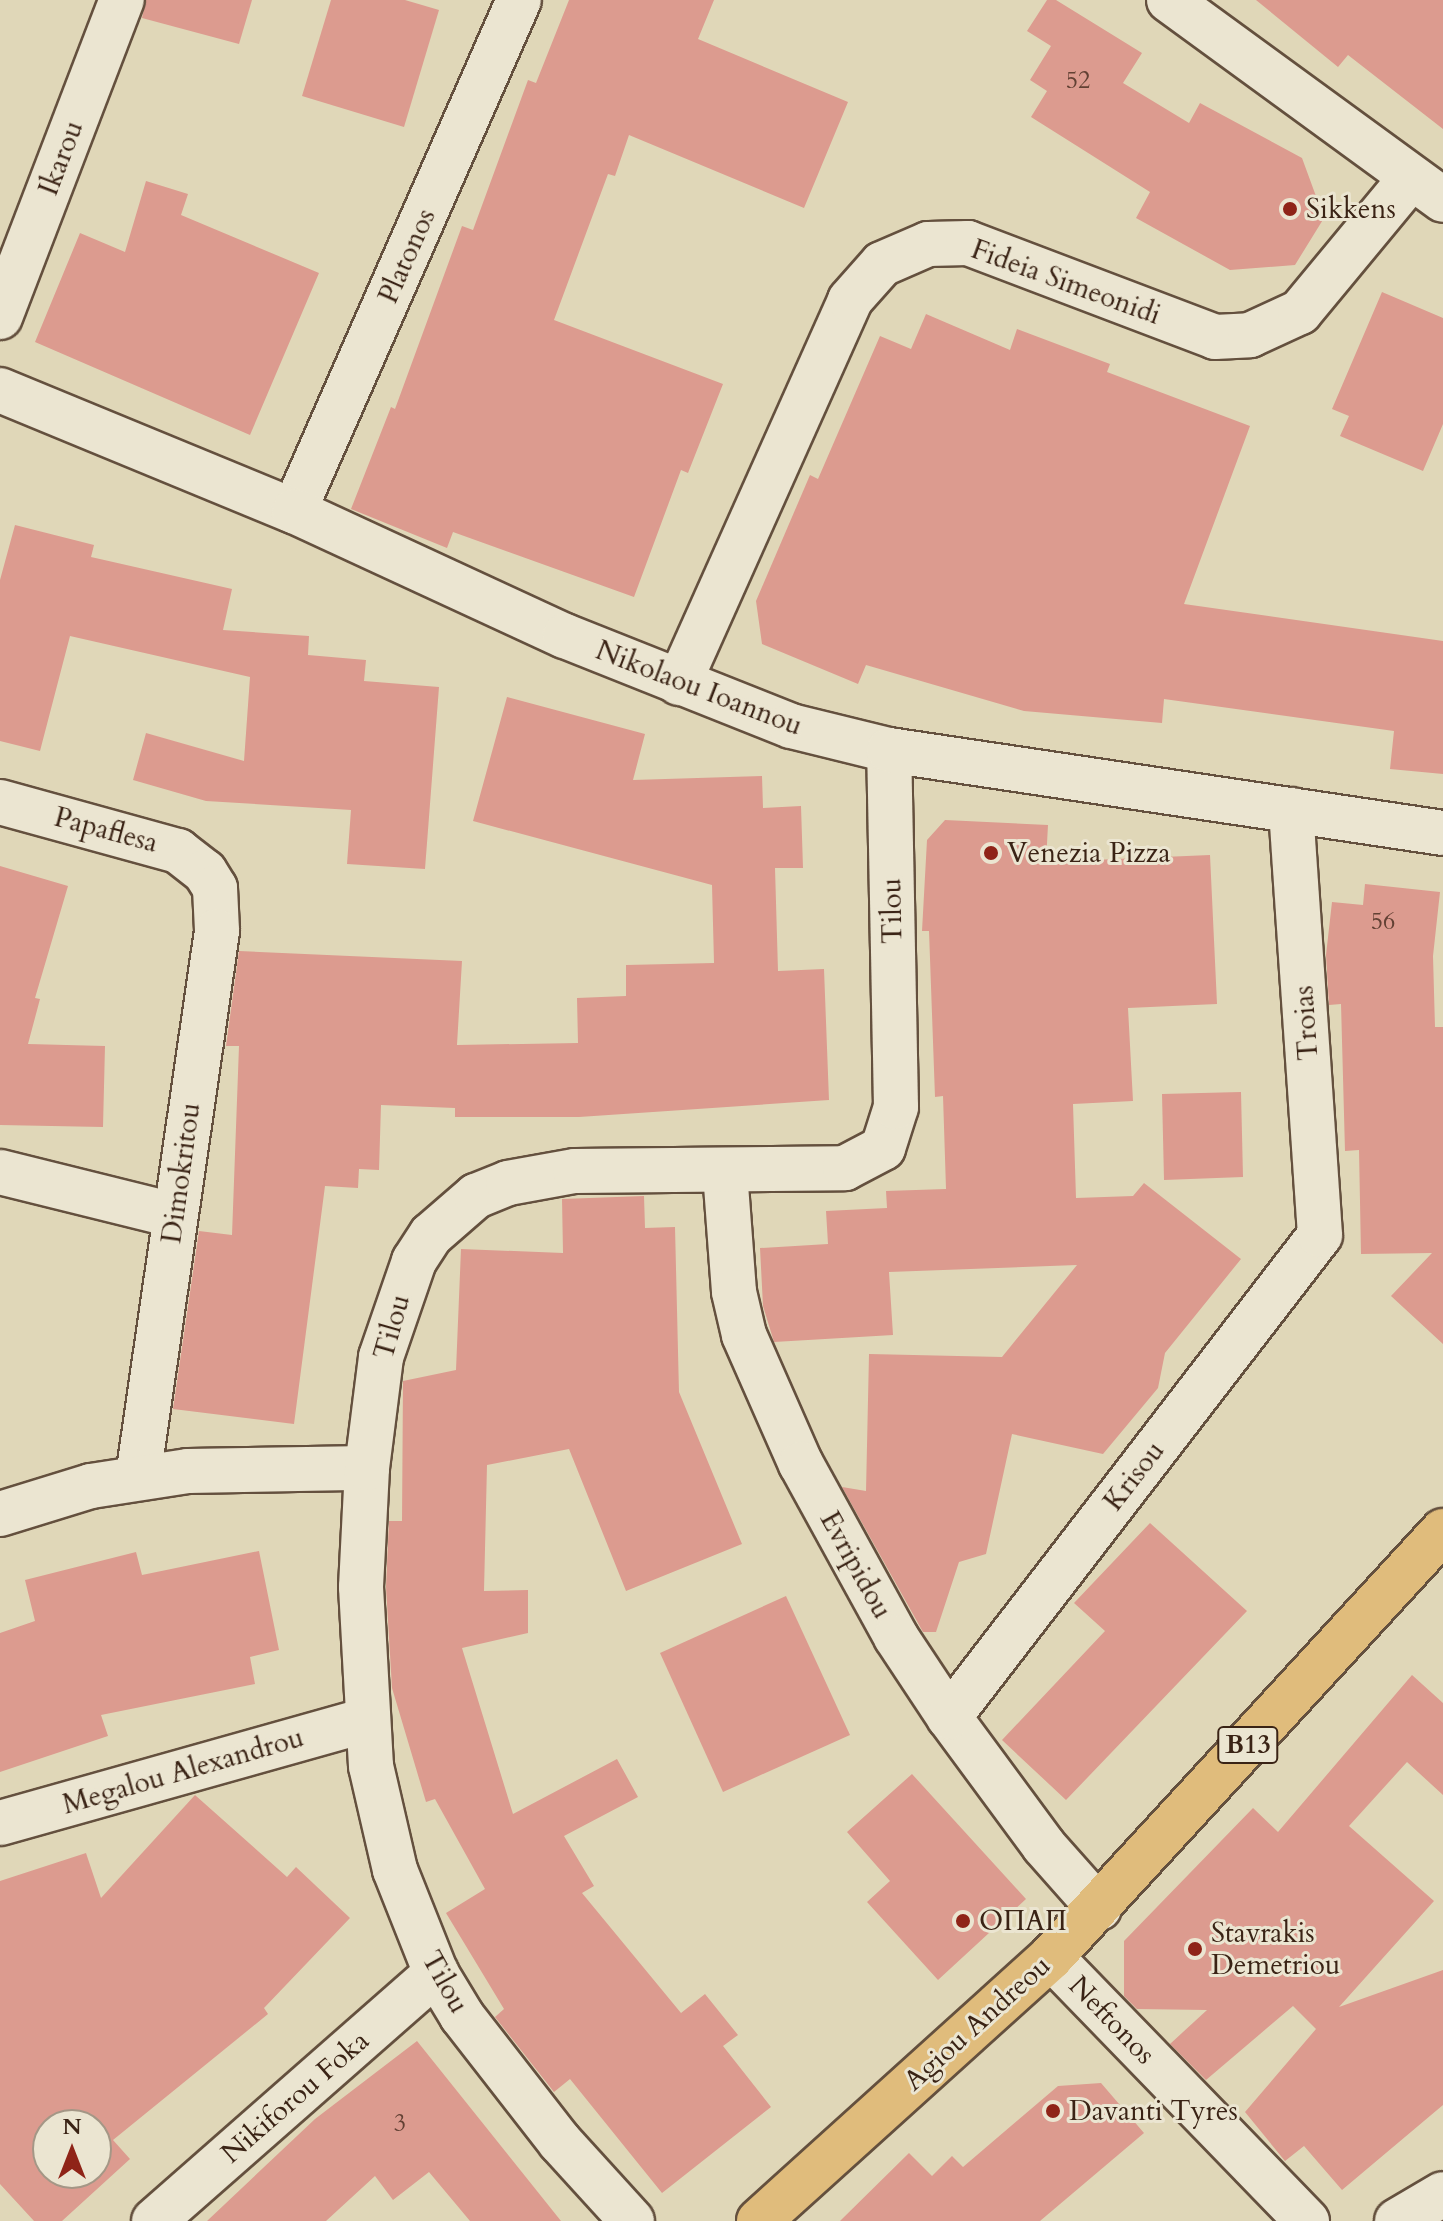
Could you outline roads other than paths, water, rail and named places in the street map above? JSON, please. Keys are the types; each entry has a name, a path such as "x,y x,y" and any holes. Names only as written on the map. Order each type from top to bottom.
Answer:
{"main road":[{"name":"Agiou Andreou","path":"759,2221 1051,1957 1443,1531"}],"street":[{"name":"Ikarou","path":"0,317 122,0"},
{"name":"Platonos","path":"294,511 519,0"},
{"path":"1169,0 1427,189"},
{"name":"Fideia Simeonidi","path":"679,683 850,300 882,264 928,244 968,243 1215,337 1250,335 1300,312 1427,189"},
{"name":"Nikolaou Ioannou","path":"0,390 294,511 679,683 791,726 889,750 1443,833"},
{"name":"Tilou","path":"632,2221 508,2078 436,1973 395,1870 366,1720 361,1587 367,1468 381,1357 414,1261 452,1214 476,1196 538,1176 575,1171 725,1172 845,1168 883,1148 892,1129 896,1107 889,750"},
{"name":"Papaflesa","path":"0,802 162,845 205,872"},
{"name":"Troias","path":"1291,810 1320,1235"},
{"name":"Dimokritou","path":"138,1477 217,931 215,888 205,872"},
{"path":"0,1172 174,1215"},
{"name":"Evripidou","path":"725,1172 734,1292 760,1375 801,1464 896,1637 949,1717 1034,1833 1099,1908"},
{"name":"Krisou","path":"949,1717 1320,1235"},
{"path":"0,1514 138,1477 248,1468 367,1468"},
{"name":"Megalou Alexandrou","path":"0,1823 366,1720"},
{"name":"Neftonos","path":"1051,1957 1307,2221"},
{"name":"Nikiforou Foka","path":"154,2221 436,1973"},
{"path":"1397,2221 1443,2194"}],"place":[{"name":"Sikkens","path":"1290,209"},
{"name":"Venezia Pizza","path":"991,853"},
{"name":"ΟΠΑΠ","path":"963,1921"},
{"name":"Stavrakis Demetriou","path":"1195,1949"},
{"name":"Davanti Tyres","path":"1053,2111"}]}
